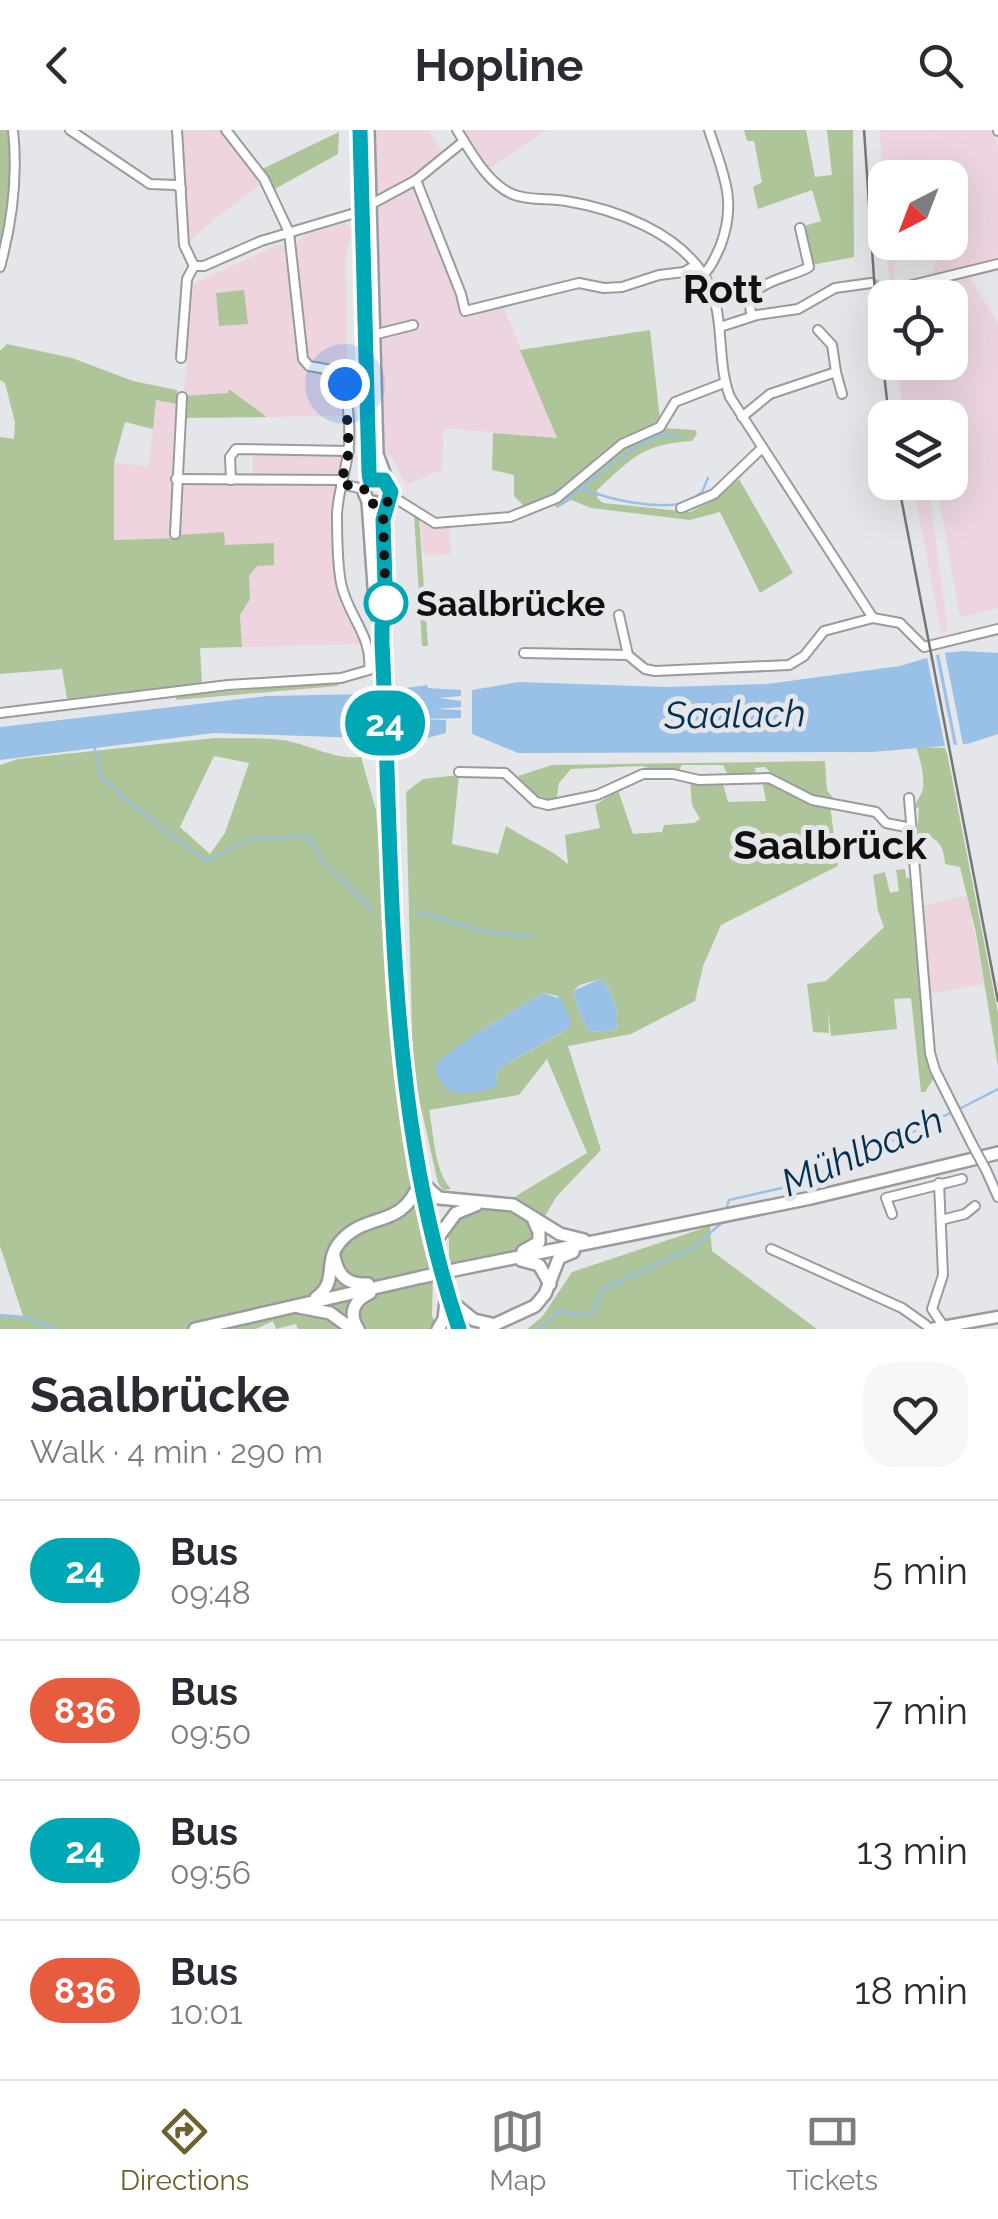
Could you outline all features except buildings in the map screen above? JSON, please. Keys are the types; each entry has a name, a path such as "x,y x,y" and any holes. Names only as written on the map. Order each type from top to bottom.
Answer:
{"main road":[{"path":"360,130 377,454 384,480 390,486 383,514 386,614 382,652 402,1062 433,1244 459,1329"},
{"path":"368,130 368,490 376,614 382,626"},
{"path":"368,490 384,480"},
{"path":"368,490 381,504 389,498"},
{"path":"195,1329 284,1306 736,1213 998,1154"},
{"path":"420,1181 442,1200 508,1203 560,1234 577,1240 603,1241"},
{"path":"312,1300 328,1287 333,1254 349,1234 398,1214 412,1202 420,1181"},
{"path":"433,1244 456,1213 481,1203"},
{"path":"486,1264 538,1244 538,1226 526,1211"},
{"path":"398,1214 409,1214 420,1221 433,1244"},
{"path":"446,1292 466,1316 489,1326 535,1306 550,1284 559,1258 603,1241"},
{"path":"333,1254 338,1272 350,1282 392,1283"},
{"path":"516,1258 539,1266 550,1284"},
{"path":"355,1329 352,1316 357,1301 392,1283"},
{"path":"438,1329 444,1319 446,1292"},
{"path":"284,1306 324,1310 355,1329"}],"street":[{"path":"0,267 10,231 16,153 13,130"},
{"path":"70,130 150,184 176,185 180,189"},
{"path":"177,130 184,246 194,266"},
{"path":"0,714 172,691 342,678 365,673 370,665 365,637 341,584 337,511 349,451 345,384 331,368 317,368 303,359 289,232 264,179 226,130"},
{"path":"457,130 484,170 514,195 602,209 647,227 696,264 714,296 724,383 753,436 873,618"},
{"path":"704,274 720,246 731,212 730,195 708,130"},
{"path":"194,266 204,266 366,207 416,180 464,141"},
{"path":"416,180 465,311 579,284 622,287 684,272 696,264"},
{"path":"752,316 750,308 764,284 810,267 800,228"},
{"path":"933,280 998,264"},
{"path":"181,358 187,279 194,266"},
{"path":"720,327 752,316 798,309 834,288 867,283"},
{"path":"373,335 413,325"},
{"path":"818,330 832,344 842,394"},
{"path":"742,417 770,394 836,372"},
{"path":"389,498 435,523 510,517 557,498 622,444 660,427 675,402 724,383"},
{"path":"175,534 182,397"},
{"path":"681,508 714,494 760,447"},
{"path":"231,480 230,456 236,449 349,451"},
{"path":"176,480 342,482 368,490"},
{"path":"620,615 628,655"},
{"path":"524,654 628,655 655,672 789,665 804,656 824,630 873,618 900,623 924,648 998,629"},
{"path":"459,772 505,773 536,802 548,805 597,795 643,774 672,774 699,780 769,778 812,800 876,812 886,823 911,828"},
{"path":"910,798 930,1053 998,1197"},
{"path":"892,1214 886,1198 962,1179"},
{"path":"927,1328 943,1275 938,1182"},
{"path":"941,1220 965,1214 975,1206"},
{"path":"771,1249 902,1308 927,1328 998,1317"},
{"path":"932,1309 944,1327"}],"shaded area":[{"path":"179,130 223,130 262,184 190,241"},
{"path":"374,130 429,130 443,154 412,179 376,198"},
{"path":"462,130 548,130 488,169"},
{"path":"880,130 993,130 998,147 998,267 967,274 998,323 998,608 960,617 939,500 968,500 968,400 902,400 899,380 968,380 968,280 923,280 934,270 935,260 968,260 968,160 882,160"},
{"path":"414,185 465,315 503,306 558,439 444,428 442,470 406,485 384,450 377,206"},
{"path":"345,223 353,228 346,256 347,376 336,367 311,362 304,354 295,245 303,236"},
{"path":"279,244 286,248 297,357 309,370 336,376 342,386 343,416 267,417 230,389 228,393 184,396 193,284"},
{"path":"888,260 896,260 895,280 889,280"},
{"path":"156,400 177,404 172,538 114,540 114,462 149,467"},
{"path":"253,452 343,454 337,476 253,476"},
{"path":"337,482 332,516 335,579 362,644 242,647 240,614 250,599 249,576 257,566 224,545 224,532 178,535 177,484"},
{"path":"916,500 930,500 948,632 941,633"},
{"path":"419,517 431,525 449,525 451,554 424,556"},
{"path":"967,895 984,984 928,994 923,906"}],"green space":[{"path":"0,130 16,130 11,233 0,274"},
{"path":"744,130 806,130 815,177 832,175 827,130 853,130 854,257 812,265 801,227 821,221 812,190 758,209 753,187 762,182 754,141 747,141"},
{"path":"339,132 338,154 273,190 262,169"},
{"path":"244,290 248,324 219,326 216,293"},
{"path":"650,330 661,428 695,430 697,434 692,441 661,445 639,455 597,490 597,498 603,503 690,512 715,499 739,479 793,573 760,593 720,512 690,520 591,508 571,500 557,508 552,502 530,512 514,496 514,475 492,470 493,433 557,438 520,350"},
{"path":"7,344 72,358 133,381 177,390 177,404 156,400 153,429 125,422 114,462 114,540 224,532 225,545 274,543 274,565 257,566 249,576 250,599 240,615 242,647 200,648 202,683 67,699 62,669 0,674 0,437 14,439 15,422 5,383 0,380 0,351"},
{"path":"229,389 267,417 181,418 184,396 228,393"},
{"path":"414,513 419,517 428,646 422,646"},
{"path":"338,682 338,686 176,700 176,696"},
{"path":"215,738 282,740 340,756 361,757 376,810 395,1074 433,1269 432,1316 439,1329 298,1329 296,1324 276,1329 273,1321 256,1329 0,1329 0,1315 23,1316 0,1246 0,765 18,759","holes":["214,756 249,763 225,833 210,854 180,827"]},
{"path":"916,747 946,748 998,1013 998,1066 976,933 960,867 945,864 941,846 934,839 917,835 919,808 914,807 923,781"},
{"path":"825,761 827,790 840,807 830,805 838,866 721,925 703,966 695,1001 631,1034 568,1046 601,1150 557,1196 543,1219 511,1199 587,1153 547,1059 519,1095 429,1110 438,1162 451,1189 443,1190 438,1183 413,1072 406,792 423,779 459,775 452,844 498,854 506,826 568,864 565,835 600,828 595,805 618,790 633,834 662,832 664,825 700,819 692,805 690,782 723,784 728,802 766,801 762,780 771,773 765,767 755,768 756,776 729,777 723,765 682,765 675,777 642,766 571,769 559,783 556,800 535,797 518,776 552,765","holes":["600,979 614,1002 616,1030 589,1032 573,991","543,993 558,996 566,1030 500,1068 498,1084 475,1034"]},
{"path":"905,869 906,878 912,878 924,1033 934,1078 925,1092 921,1092 911,998 894,999 897,1029 831,1036 828,1010 829,1033 813,1032 807,984 826,981 884,927 873,875 885,872 890,893 899,891 896,870"},
{"path":"484,1207 514,1211 529,1220 535,1238 523,1248 449,1266 445,1228 468,1211"},
{"path":"710,1226 712,1251 817,1329 527,1329 542,1317 572,1272"}],"water":[{"name":"Saalach","path":"964,651 998,653 998,734 967,744 872,752 518,753 472,734 472,690 518,682 666,687 767,684 900,666"},
{"path":"427,685 461,690 461,696 438,698 461,701 461,707 436,709 461,710 461,718 422,719 446,720 446,733 420,740 214,733 0,760 0,727 267,696 365,694"},
{"path":"600,979 614,1002 616,1030 589,1032 573,991"},
{"path":"543,993 561,999 571,1021 569,1028 500,1068 498,1084 487,1090 447,1090 436,1074 436,1063"}],"pier":[{"path":"944,648 964,750 958,750 938,649"},
{"path":"935,650 955,751 946,752 926,652"}],"waterway":[{"name":"Mühlbach","path":"561,504 640,445 663,435 679,437"},
{"path":"691,500 702,492 708,478"},
{"path":"584,489 632,502 682,504"},
{"path":"94,746 98,759"},
{"path":"98,761 100,776 207,861 251,839 307,836 326,865 371,909"},
{"path":"417,912 482,931 532,937"},
{"name":"Mühlbach","path":"959,1109 998,1089"},
{"name":"Mühlbach","path":"725,1213 729,1200 804,1183 866,1146 899,1139 952,1112"},
{"name":"Mühlbach","path":"540,1329 560,1311 576,1315 593,1312 603,1289 694,1247 724,1221"},
{"name":"Mühlbach","path":"0,1315 23,1317 55,1329"}],"railway":[{"path":"864,130 887,400"},
{"path":"901,500 998,1001"}],"bus line":[{"name":"24","path":"360,130 369,472 370,480 384,480 391,492 383,514 386,614 382,643 402,1062 410,1128 433,1244 459,1329"}],"place":[{"name":"Saalbrücke","path":"386,603"}],"district":[{"name":"Rott","path":"723,288"},
{"name":"Saalbrück","path":"830,844"}],"route":[{"path":"345,384 349,451 341,484 364,488 366,499 372,504 388,500 383,520 386,603"}]}
